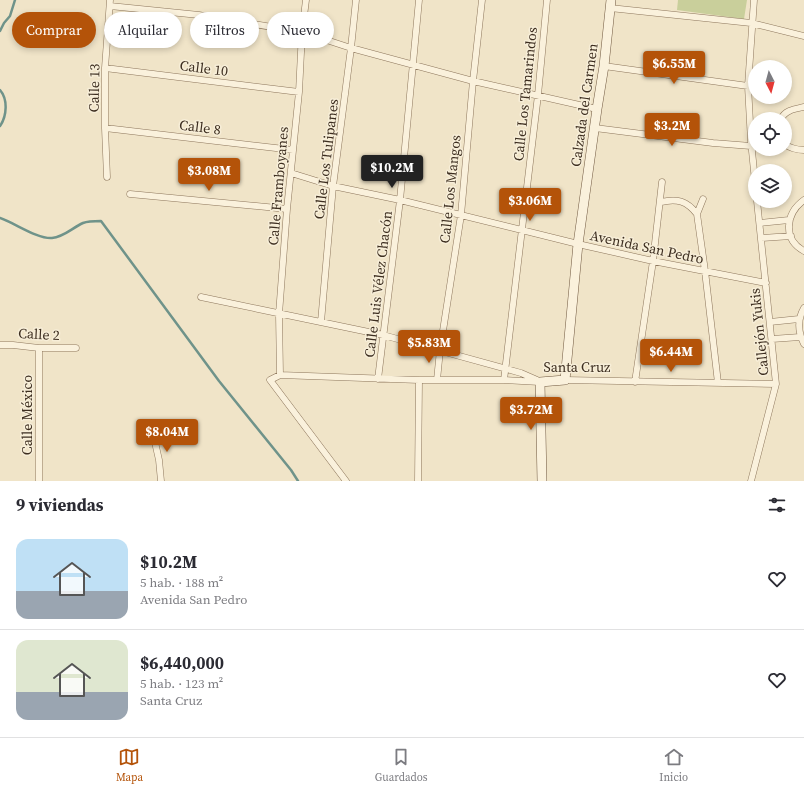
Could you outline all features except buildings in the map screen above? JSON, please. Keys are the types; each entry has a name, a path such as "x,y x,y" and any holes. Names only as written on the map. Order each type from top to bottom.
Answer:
{"street":[{"name":"Calle Framboyanes","path":"304,12 306,0"},
{"name":"Calle Los Tulipanes","path":"321,322 334,186 356,0"},
{"name":"Calle Luis Vélez Chacón","path":"378,379 400,200 419,0"},
{"name":"Calle Los Mangos","path":"437,380 440,350 461,215 482,0"},
{"name":"Calle Los Tamarindos","path":"504,380 538,95 547,0"},
{"path":"749,60 754,0"},
{"path":"110,3 267,26"},
{"name":"Calle 13","path":"107,178 105,68 110,3"},
{"path":"610,4 751,23 804,36"},
{"name":"Calzada del Carmen","path":"565,380 578,244 595,128 596,109 604,66 610,4"},
{"path":"334,42 473,81 596,109"},
{"name":"Calle Framboyanes","path":"280,375 279,314 287,209 299,92 301,48"},
{"path":"604,66 748,86"},
{"name":"Calle 10","path":"105,68 299,92"},
{"path":"788,112 790,110 804,107"},
{"name":"Calle 8","path":"105,128 293,150"},
{"path":"595,128 713,143 748,142"},
{"path":"792,148 804,150"},
{"name":"Avenida San Pedro","path":"291,173 334,186 400,200 578,244 652,261 766,283"},
{"path":"635,382 662,182"},
{"path":"130,194 287,209"},
{"path":"703,199 697,214 718,383"},
{"path":"660,202 678,200 690,205 697,214"},
{"path":"804,200 798,204 792,212 789,220 791,236 795,243 804,251"},
{"name":"Callejón Yukis","path":"751,481 776,384 758,208"},
{"path":"760,222 789,220"},
{"path":"761,238 791,236"},
{"path":"201,298 383,335 505,368 521,373 540,382 542,481"},
{"path":"804,308 799,319 800,337 804,344"},
{"path":"770,322 799,319"},
{"path":"772,339 800,337"},
{"name":"Calle 2","path":"0,345 39,348 76,348"},
{"name":"Calle México","path":"39,348 39,481"},
{"path":"280,375 270,380 346,481"},
{"name":"Santa Cruz","path":"280,375 418,380 504,380 540,382 565,380 776,384"},
{"path":"418,380 418,481"},
{"path":"152,429 159,460 161,481"}],"green space":[{"path":"678,0 747,0 744,19 677,10"}],"waterway":[{"path":"0,31 10,16 15,0"},
{"path":"0,90 3,94 6,108 0,126"},
{"path":"0,218 46,238 52,238 64,234 89,221 101,221 219,381 291,470 298,481"}]}
